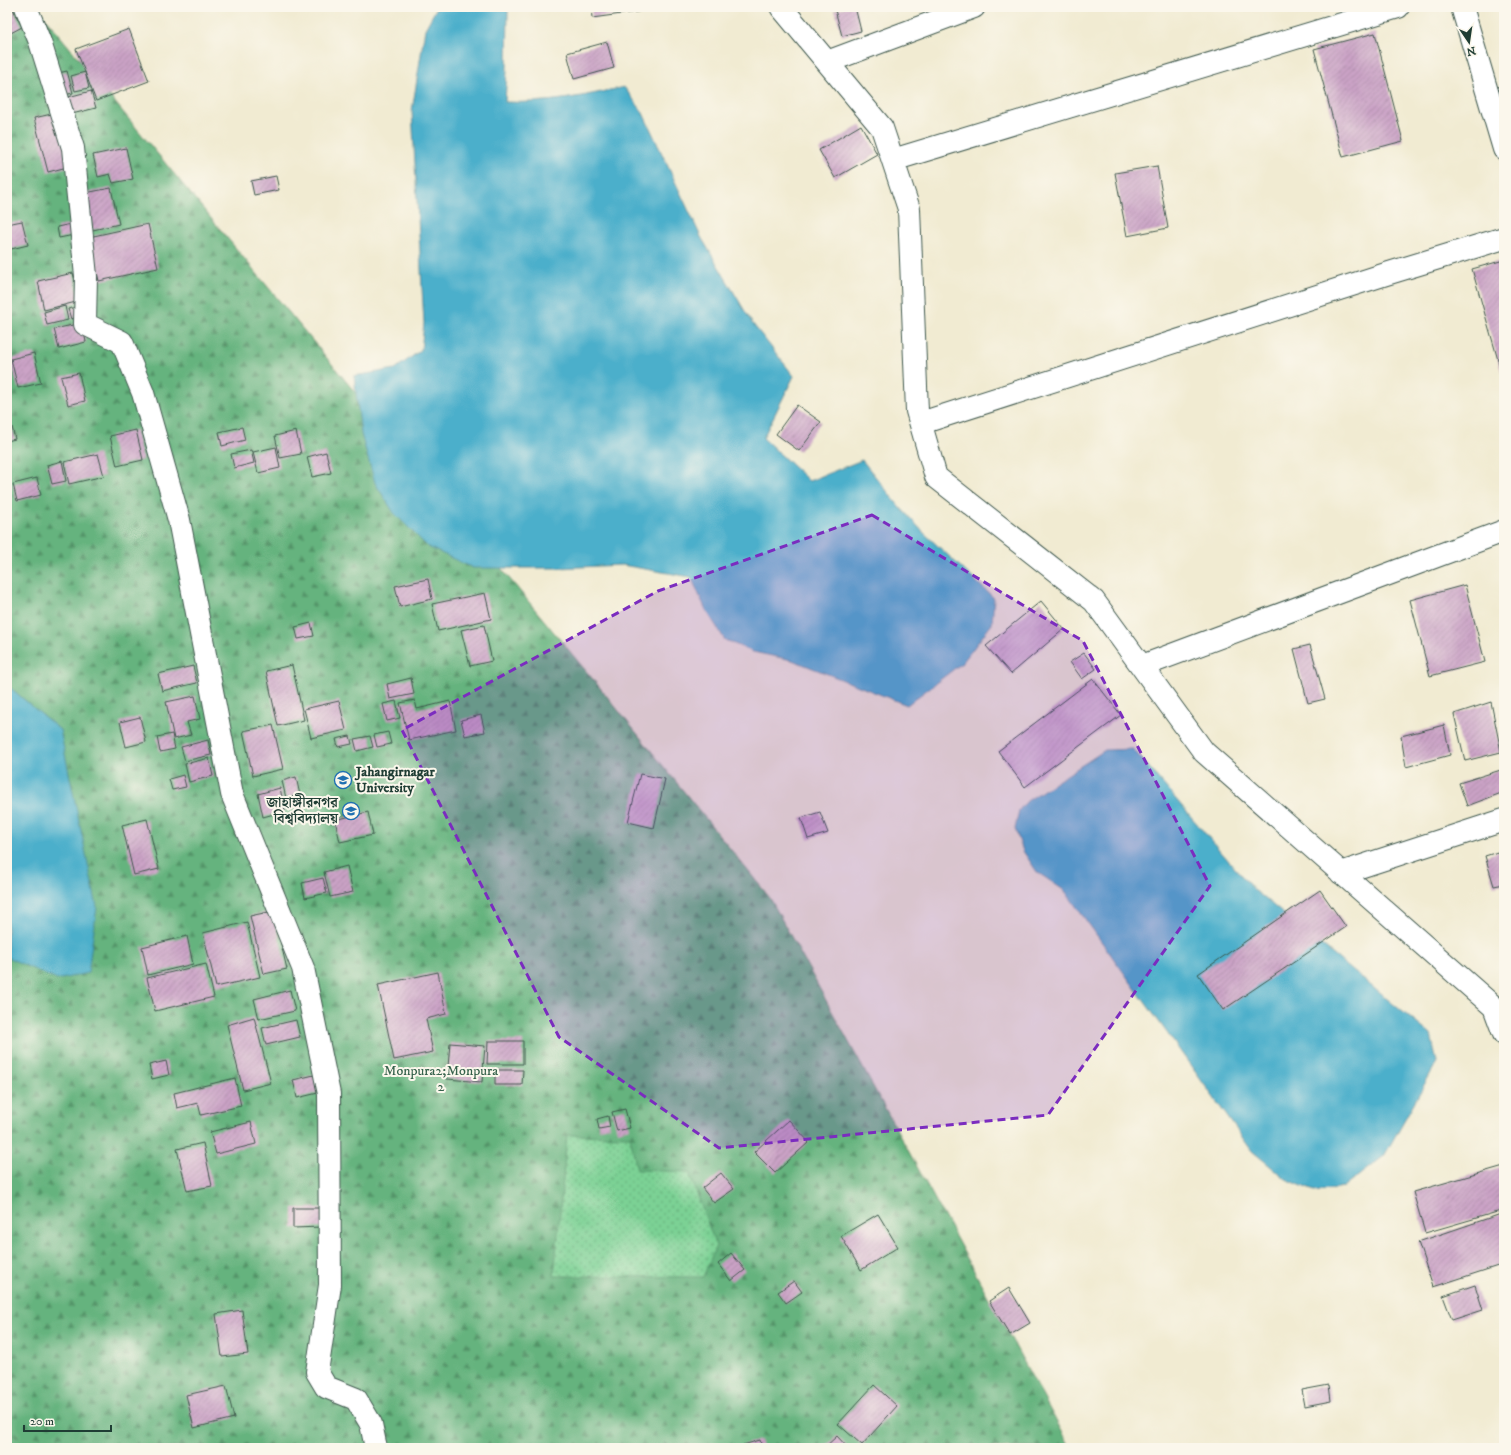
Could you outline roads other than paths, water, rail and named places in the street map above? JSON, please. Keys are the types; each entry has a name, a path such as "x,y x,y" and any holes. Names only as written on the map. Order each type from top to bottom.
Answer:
{"street":[{"path":"26,7 40,42 73,148 86,276 85,324 122,342 143,393 179,520 232,794 303,968 329,1094 330,1285 317,1372 326,1387 356,1399 371,1424 376,1448"},
{"path":"781,7 882,128 893,160 909,209 917,412 936,477 1094,601 1204,752 1494,1007 1504,1034"},
{"path":"828,62 974,7"},
{"path":"893,160 1398,7"},
{"path":"1462,7 1504,149"},
{"path":"921,423 1386,274 1504,238"},
{"path":"1142,666 1504,531"},
{"path":"1341,873 1504,820"}],"water":[{"path":"437,7 503,7 508,10 505,102 550,101 624,87 642,111 701,237 752,323 794,376 763,438 809,481 862,460 899,506 924,533 994,598 992,624 962,663 907,705 792,660 753,652 725,640 706,610 691,577 622,565 558,568 473,568 428,547 394,513 375,483 361,434 354,376 395,369 421,350 424,323 412,111 425,29"},
{"path":"7,685 60,730 97,907 88,973 57,980 7,957"},
{"path":"1133,749 1252,888 1431,1035 1437,1062 1384,1156 1344,1187 1314,1191 1286,1179 1252,1151 1065,891 1037,872 1023,851 1015,829 1019,810 1027,801 1105,750"}],"place":[{"name":"Jahangirnagar University","path":"343,780"},
{"name":"জাহাঙ্গীরনগর বিশ্ববিদ্যালয়","path":"351,811"}],"park label":[{"name":"Monpura2;Monpura 2","path":"441,1080"}]}
